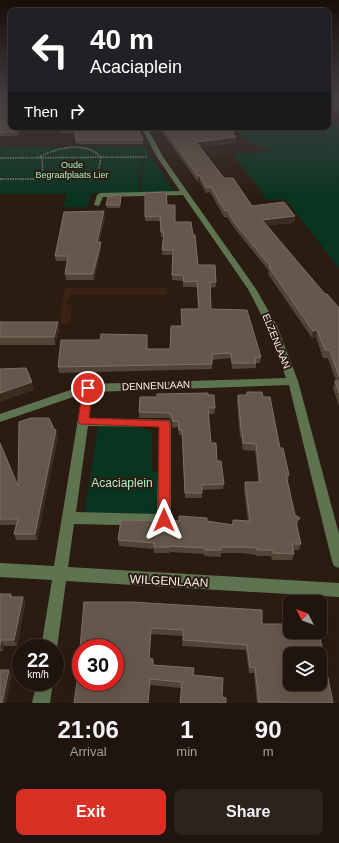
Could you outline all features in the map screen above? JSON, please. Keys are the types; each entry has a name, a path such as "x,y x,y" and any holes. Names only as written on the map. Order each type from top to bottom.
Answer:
{"street":[{"name":"ELZENLAAN","path":"146,131 160,157 256,295 272,326 293,381 339,561"},
{"path":"97,205 100,195 186,193"},
{"name":"DENNENLAAN","path":"0,418 88,388 293,381"},
{"path":"51,639 88,388"},
{"path":"69,518 164,520 165,423 83,422"},
{"name":"WILGENLAAN","path":"0,570 339,590"},
{"path":"42,703 43,691"}],"path":[{"path":"37,158 56,150 77,147 94,151 101,157"},
{"path":"0,179 97,179 101,157"},
{"path":"0,158 160,157"},
{"path":"39,179 43,176 42,158"}],"shaded area":[{"path":"65,288 167,288 167,295 70,295 70,300 68,300 67,305 72,305 70,323 60,324 61,306"}],"green space":[{"path":"238,131 339,131 339,268 285,199 267,200 233,154 272,151 251,143"},
{"name":"Oude Begraafplaats Lier","path":"145,146 150,156 143,156 138,193 91,193 88,207 63,207 67,194 0,194 0,147"},
{"path":"144,158 152,158 175,193 140,193"},
{"name":"Acaciaplein","path":"140,425 152,433 152,471 163,471 162,517 84,515 98,426"}],"building":[{"path":"0,131 17,131 17,132"},
{"path":"74,131 139,131 143,140 76,140"},
{"path":"166,131 233,131 234,132 232,133 236,137 196,142 224,178 233,178 252,206 284,202 295,216 262,220 325,294 327,294 339,308 339,377 330,350 325,350 317,330 313,331 269,267 271,267 235,223 227,210 225,211 211,187 206,187 200,176 198,176"},
{"path":"166,192 167,205 175,205 175,222 191,222 193,235 195,235 198,265 215,265 216,282 210,282 211,309 247,310 261,357 255,358 256,363 232,363 231,353 212,354 212,364 58,367 61,340 100,340 101,334 147,335 147,349 170,349 171,326 182,326 181,309 199,309 197,281 184,282 183,275 172,275 173,250 162,250 164,232 161,232 160,216 145,217 145,193"},
{"path":"121,195 120,205 106,205 108,196"},
{"path":"104,211 97,242 101,242 93,274 65,274 68,256 55,256 64,212"},
{"path":"0,322 58,322 54,337 0,337"},
{"path":"26,368 32,382 0,393 0,369"},
{"path":"335,381 339,381 339,393"},
{"path":"247,392 262,392 263,397 270,397 280,448 283,448 289,475 286,475 295,515 300,518 296,522 301,544 292,544 294,554 273,553 273,550 257,550 257,548 243,547 221,547 221,550 205,550 205,548 170,546 154,547 154,543 118,540 121,520 179,521 179,516 207,518 207,521 233,525 233,520 250,521 245,482 260,482 256,444 243,443 241,430 238,395 247,395"},
{"path":"208,393 208,395 214,395 215,408 208,408 211,443 216,443 217,461 221,461 224,484 202,485 202,493 185,493 182,430 179,430 178,421 173,422 169,413 139,412 140,397 157,397 157,394"},
{"path":"31,418 49,418 54,429 56,430 35,534 14,534 18,519 0,519 0,443 18,486 19,422"},
{"path":"0,594 11,594 10,597 23,597 14,639 1,640 0,645"},
{"path":"84,602 132,602 262,610 262,624 283,624 283,639 320,639 322,647 283,647 283,691 327,691 327,673 333,703 259,702 255,668 250,667 247,645 183,640 183,630 151,628 149,658 153,659 153,665 194,668 193,675 223,678 222,697 226,698 226,703 180,703 182,682 150,679 148,703 74,703 76,691 124,691 124,639 81,639"},
{"path":"0,670 9,670 2,703 0,703"}],"route":[{"path":"88,388 83,422 165,423 164,520"}]}
